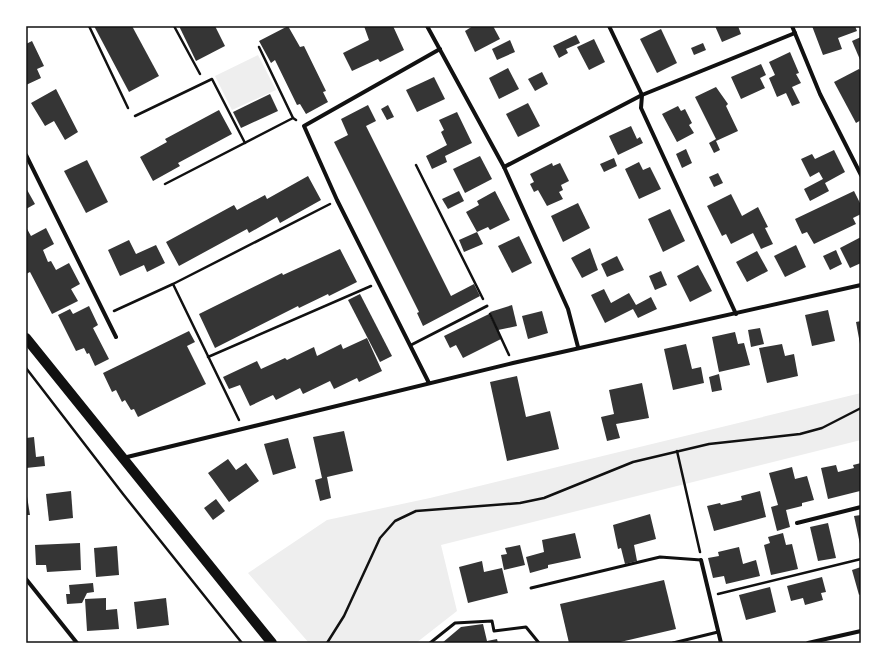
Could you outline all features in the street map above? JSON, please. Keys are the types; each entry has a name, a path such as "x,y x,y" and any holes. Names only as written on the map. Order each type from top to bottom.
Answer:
{"main road":[{"path":"26,338 272,643"}],"street":[{"path":"427,26 504,167 568,309 578,347"},
{"path":"609,26 642,95 641,108 736,314"},
{"path":"792,26 820,94 861,175"},
{"path":"504,167 642,95 795,34"},
{"path":"429,383 337,200 304,126 440,49"},
{"path":"26,155 116,337"},
{"path":"123,458 578,347 736,314 861,285"},
{"path":"796,523 861,507"},
{"path":"701,560 711,596 721,643"},
{"path":"26,579 77,643"},
{"path":"808,643 861,631"}],"lane":[{"path":"411,345 487,306"},
{"path":"531,588 660,557 701,560"},
{"path":"430,643 455,623 492,621 494,631 526,627 539,643"},
{"path":"673,643 718,632"}],"path":[{"path":"89,26 128,108"},
{"path":"174,26 200,74"},
{"path":"259,47 293,118 304,126"},
{"path":"135,116 212,79 245,142"},
{"path":"165,184 293,118"},
{"path":"416,165 487,306 513,363"},
{"path":"105,315 173,284 337,200"},
{"path":"208,357 380,283"},
{"path":"173,284 243,428"},
{"path":"26,368 123,494 242,643"},
{"path":"327,643 344,616 380,538 395,521 416,511 520,503 544,498 633,462 709,444 800,434 822,428 861,408"},
{"path":"677,451 701,560"},
{"path":"711,596 861,559"}],"shaded area":[{"path":"258,55 276,90 232,110 215,76"},
{"path":"861,393 861,440 441,545 457,611 416,643 309,643 248,573 327,520 430,498"}],"building":[{"path":"94,26 132,26 159,76 129,92"},
{"path":"179,26 215,26 225,46 196,61"},
{"path":"288,26 300,47 304,46 326,91 323,92 328,102 306,114 300,104 297,105 275,60 271,63 259,41"},
{"path":"364,26 393,26 404,50 380,62 378,59 352,71 343,53 369,40"},
{"path":"473,26 493,26 500,39 475,52 465,31"},
{"path":"715,26 738,26 741,34 722,42"},
{"path":"812,26 855,26 857,31 838,38 842,49 823,55"},
{"path":"661,29 677,63 657,73 640,39"},
{"path":"576,35 580,43 566,49 568,53 559,58 553,46"},
{"path":"861,37 861,62 852,41"},
{"path":"594,39 605,62 589,70 577,47"},
{"path":"510,40 515,52 497,60 492,49"},
{"path":"32,41 44,66 37,69 41,78 26,85 26,44"},
{"path":"703,43 706,50 694,55 691,48"},
{"path":"790,52 799,73 796,74 801,83 792,87 800,103 792,106 786,93 777,97 769,78 775,75 769,62"},
{"path":"761,64 766,75 760,78 765,88 741,99 731,77"},
{"path":"508,68 519,89 499,99 489,78"},
{"path":"859,69 861,72 861,120 856,123 834,82"},
{"path":"542,72 548,84 535,91 528,79"},
{"path":"434,77 445,99 417,112 406,90"},
{"path":"716,87 728,104 726,106 738,131 716,141 720,150 714,153 709,143 716,139 695,97"},
{"path":"56,89 78,132 65,140 54,121 45,126 31,103"},
{"path":"270,94 278,111 241,128 233,112"},
{"path":"528,103 540,126 518,137 506,114"},
{"path":"368,105 376,121 366,126 451,296 474,284 480,296 423,326 417,313 419,312 334,142 348,135 341,119"},
{"path":"388,105 394,117 387,120 381,109"},
{"path":"678,106 681,111 685,109 692,123 689,125 694,133 677,142 662,114"},
{"path":"219,110 232,134 178,163 180,166 153,181 140,157 167,142 165,139"},
{"path":"457,112 472,143 445,156 447,162 432,169 426,156 447,145 441,132 444,130 439,120"},
{"path":"631,126 637,139 640,137 643,143 618,155 609,136"},
{"path":"686,149 692,163 682,168 676,154"},
{"path":"834,150 845,172 825,183 829,191 810,201 804,189 823,179 819,172 810,177 801,159 812,154 815,159"},
{"path":"480,156 492,179 465,193 453,169"},
{"path":"614,158 617,166 604,172 600,164"},
{"path":"87,160 108,202 86,213 64,171"},
{"path":"639,162 643,170 650,167 661,189 639,199 625,169"},
{"path":"552,163 553,166 560,163 569,181 561,185 563,190 559,192 563,199 547,206 538,190 534,192 530,184 534,182 530,174"},
{"path":"718,173 723,183 714,187 709,177"},
{"path":"308,176 321,200 280,223 277,217 249,233 247,229 179,266 166,242 234,205 237,210 265,195 267,199"},
{"path":"26,188 35,204 26,209"},
{"path":"459,191 464,201 448,209 442,199"},
{"path":"495,191 510,220 490,230 488,227 477,232 466,212 479,205 477,201"},
{"path":"854,191 861,205 861,214 853,218 856,224 814,244 807,232 802,234 795,219"},
{"path":"731,194 742,216 758,207 768,227 765,228 773,244 761,249 753,233 731,244 726,234 722,236 707,206"},
{"path":"578,203 590,228 563,242 551,216"},
{"path":"670,209 685,241 663,252 648,219"},
{"path":"26,227 31,236 46,228 54,244 43,250 48,262 51,261 56,270 69,263 80,284 71,289 78,301 52,314 30,272 26,274"},
{"path":"477,232 483,244 464,252 459,240"},
{"path":"519,236 532,263 512,273 498,246"},
{"path":"861,237 861,263 850,268 840,248"},
{"path":"129,240 136,254 156,245 165,263 147,272 144,265 120,276 108,250"},
{"path":"796,245 806,267 785,277 774,256"},
{"path":"590,248 598,270 582,278 571,258"},
{"path":"340,249 357,282 329,296 328,294 299,308 298,306 215,348 199,314 282,273 283,275"},
{"path":"836,250 842,264 830,270 823,256"},
{"path":"757,251 768,271 747,282 736,262"},
{"path":"617,256 624,270 607,277 601,264"},
{"path":"698,265 712,291 690,302 677,276"},
{"path":"661,271 667,285 655,290 649,276"},
{"path":"604,289 611,303 629,293 636,305 651,297 657,309 638,318 633,309 605,323 591,295"},
{"path":"360,294 392,356 380,362 348,300"},
{"path":"512,305 517,326 498,330 490,312"},
{"path":"89,306 98,325 93,328 109,359 95,366 89,353 87,354 84,348 76,351 58,315 70,309 73,314"},
{"path":"828,310 835,341 812,346 805,315"},
{"path":"542,311 548,333 528,339 522,316"},
{"path":"489,314 501,339 463,358 456,345 450,348 444,336"},
{"path":"861,321 861,343 860,344 856,322"},
{"path":"760,328 764,344 751,347 748,330"},
{"path":"189,331 195,342 187,346 206,384 138,417 134,409 131,410 125,400 122,402 116,390 112,392 103,373"},
{"path":"735,332 738,344 744,343 750,365 719,372 712,337"},
{"path":"367,338 382,371 359,382 357,378 334,389 330,381 303,394 300,388 276,400 273,395 250,406 240,385 229,389 223,377 257,361 261,369 285,358 287,360 314,347 317,356 341,344 343,349"},
{"path":"686,344 692,369 701,367 704,383 673,390 664,349"},
{"path":"782,344 785,356 794,354 798,376 767,383 759,348"},
{"path":"719,374 722,390 712,392 709,377"},
{"path":"517,376 526,417 550,411 559,449 507,461 490,382"},
{"path":"642,383 649,418 616,424 620,438 607,441 601,417 614,414 609,390"},
{"path":"344,431 353,471 327,477 331,498 320,501 315,480 322,478 313,437"},
{"path":"34,437 36,457 44,456 45,466 26,468 26,438"},
{"path":"288,438 296,468 273,475 264,444"},
{"path":"228,459 236,470 246,463 259,481 229,502 208,473"},
{"path":"861,463 860,491 828,499 821,468 836,465 838,472 854,468 853,465"},
{"path":"792,467 795,479 807,476 814,500 802,503 802,506 786,510 790,527 777,531 771,507 778,505 769,473"},
{"path":"26,490 30,515 26,515"},
{"path":"71,491 73,518 49,521 46,494"},
{"path":"760,491 766,517 714,531 707,506 720,503 721,505 742,500 741,496"},
{"path":"216,499 225,511 213,520 204,508"},
{"path":"650,514 656,539 634,545 637,561 625,564 621,548 618,549 613,525"},
{"path":"861,515 861,544 860,544 854,516"},
{"path":"828,523 836,558 818,561 810,527"},
{"path":"575,533 581,558 548,565 548,568 530,573 526,557 544,552 542,540"},
{"path":"783,533 786,545 792,544 798,569 771,575 764,545 770,543 768,537"},
{"path":"80,543 81,570 47,572 46,565 36,565 35,545"},
{"path":"520,545 525,565 504,570 501,555 507,554 505,548"},
{"path":"117,546 119,575 96,577 94,548"},
{"path":"739,547 743,564 756,560 760,576 726,584 724,576 713,578 708,558 719,556 718,552"},
{"path":"482,561 484,572 502,568 508,593 468,603 459,567"},
{"path":"861,567 861,594 859,595 852,570"},
{"path":"822,577 826,592 821,593 823,600 805,605 803,598 791,601 787,586"},
{"path":"664,580 676,629 616,643 569,643 560,604"},
{"path":"93,583 94,592 87,593 82,603 67,604 66,594 70,594 69,585"},
{"path":"770,587 776,612 746,620 739,595"},
{"path":"106,598 106,610 117,609 119,629 87,631 85,599"},
{"path":"166,598 169,625 137,629 134,602"},
{"path":"483,624 487,641 497,639 498,643 442,643 461,627"}]}
